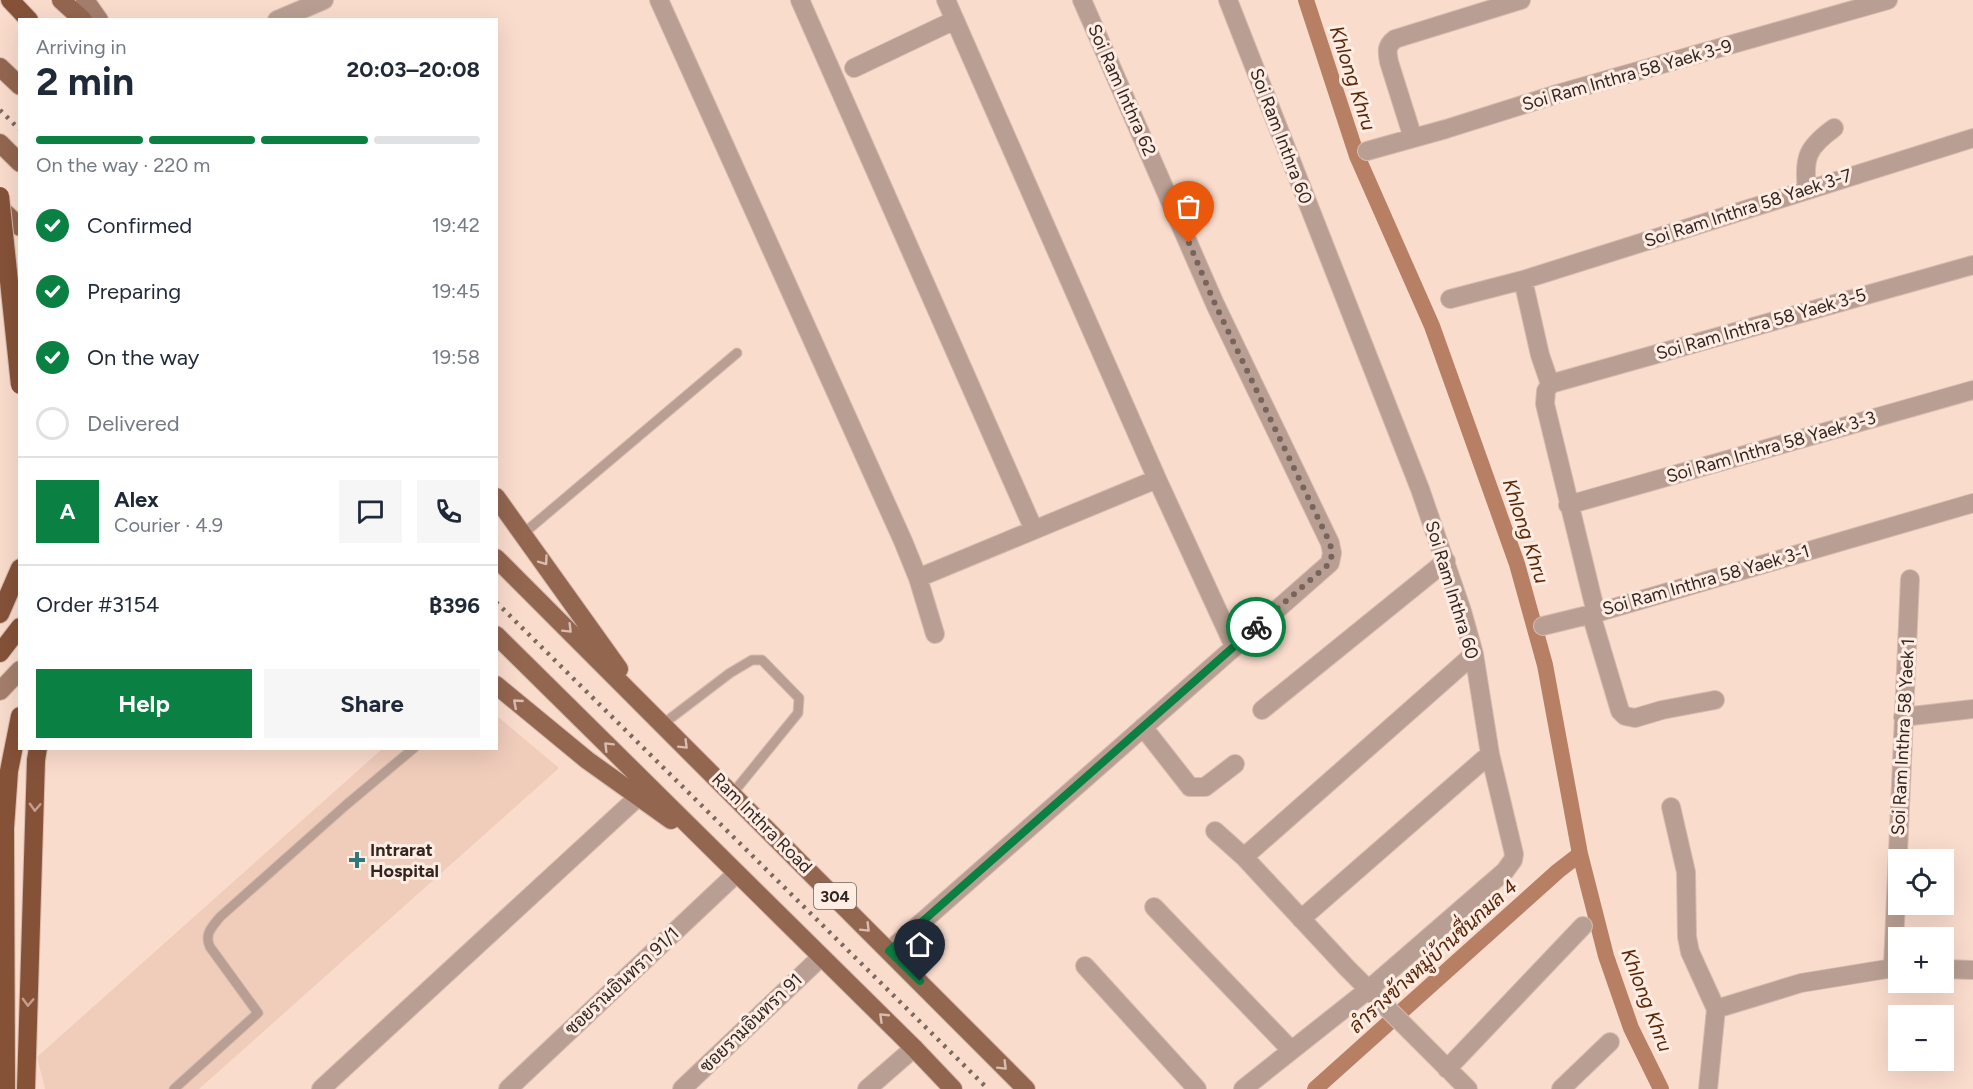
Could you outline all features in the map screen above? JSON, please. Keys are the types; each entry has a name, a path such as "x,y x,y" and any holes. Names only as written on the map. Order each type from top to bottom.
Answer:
{"highway":[{"path":"10,0 27,18"},
{"path":"0,196 18,366"},
{"path":"0,614 18,573"},
{"path":"0,653 18,630"},
{"path":"6,1089 5,828 9,771 18,726"},
{"path":"26,1089 38,750"}],"main road":[{"path":"61,0 81,18"},
{"path":"85,0 98,18"},
{"path":"0,66 18,84"},
{"path":"0,143 18,161"},
{"path":"0,208 18,225"},
{"path":"0,279 18,276"},
{"path":"0,301 18,296"},
{"path":"498,500 524,533 643,704"},
{"name":"Ram Inthra Road","path":"498,560 1026,1089"},
{"path":"498,637 953,1089"},
{"path":"0,691 18,672"},
{"path":"498,687 579,753 710,846"}],"street":[{"path":"280,18 302,5 324,0"},
{"path":"659,0 918,578 935,634"},
{"path":"800,0 1034,530"},
{"path":"946,0 1157,479 1234,646"},
{"name":"Soi Ram Inthra 62","path":"889,951 1330,563 1332,554 1330,543 1215,304 1082,0"},
{"name":"Soi Ram Inthra 60","path":"1228,0 1420,489 1446,561 1474,654 1490,754 1513,848 1513,860 1505,871 1369,989 1243,1089"},
{"path":"1413,138 1387,53 1390,44 1395,39 1521,0"},
{"name":"Soi Ram Inthra 58 Yaek 3-9","path":"1367,151 1557,94 1888,0"},
{"path":"854,69 955,20"},
{"path":"1807,189 1805,169 1809,153 1816,142 1834,128"},
{"name":"Soi Ram Inthra 58 Yaek 3-7","path":"1450,299 1523,280 1973,138"},
{"name":"Soi Ram Inthra 58 Yaek 3-5","path":"1550,384 1973,265"},
{"name":"Soi Ram Inthra 58 Yaek 3-1","path":"1523,280 1540,356 1550,384 1546,391 1545,404 1593,614 1973,503"},
{"name":"Soi Ram Inthra 58 Yaek 3-3","path":"1568,506 1973,390"},
{"path":"918,578 1157,479"},
{"path":"1262,710 1446,561"},
{"name":"Soi Ram Inthra 58 Yaek 1","path":"1897,927 1903,717 1910,579"},
{"path":"1543,626 1593,614 1620,711 1625,716 1635,718 1662,710 1715,700"},
{"path":"1244,857 1474,654"},
{"path":"1903,717 1973,709"},
{"path":"1143,727 1190,787 1205,787 1235,764"},
{"path":"1301,919 1490,754"},
{"path":"321,1089 638,797"},
{"path":"1671,807 1686,872 1687,937 1690,952 1716,1009 1708,1089"},
{"path":"1215,831 1244,857 1301,919 1468,1089"},
{"name":"ซอยรามอินทรา 91/1","path":"508,1089 736,874"},
{"path":"1155,907 1291,1050"},
{"path":"1447,1069 1583,926"},
{"name":"ซอยรามอินทรา 91","path":"682,1089 821,957"},
{"path":"1085,966 1197,1089"},
{"path":"1716,1009 1801,983 1888,968"},
{"path":"1954,969 1973,970"},
{"path":"1561,1089 1610,1042"},
{"path":"867,1089 914,1048"}],"lane":[{"path":"524,533 737,352"},
{"path":"663,724 730,673 752,660 758,658 762,660 800,698 800,708 733,793"},
{"path":"174,1089 258,1013 210,947 207,940 208,932 220,917 412,750"}],"shaded area":[{"name":"Intrarat Hospital","path":"498,717 559,768 199,1089 45,1089 37,1057 381,750 498,750"}],"waterway":[{"name":"Khlong Khru","path":"1306,0 1357,156 1432,326 1517,564 1545,665 1580,854 1606,956 1631,1028 1661,1089"},
{"name":"ลำรางข้างหมู่บ้านชื่นกมล 4","path":"1315,1089 1558,871 1580,854"}],"railway":[{"path":"0,110 18,128"},
{"path":"498,604 988,1089"}],"way so far":[{"path":"1189,243 1215,304 1330,543 1332,554 1330,563 1256,627"}],"place":[{"name":"Intrarat Hospital","path":"357,860"}],"route":[{"path":"920,981 889,951 1256,627"}]}
